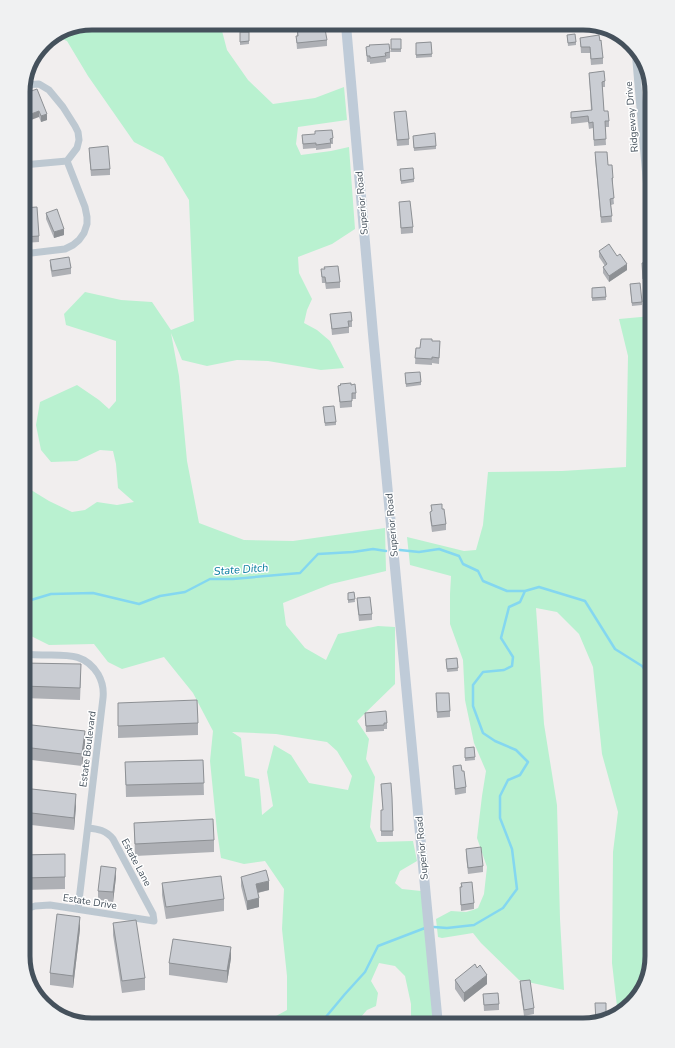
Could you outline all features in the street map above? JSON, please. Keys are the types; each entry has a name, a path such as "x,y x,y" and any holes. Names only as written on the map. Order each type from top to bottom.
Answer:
{"street":[{"name":"Superior Road","path":"346,30 437,1018"},
{"name":"Ridgeway Drive","path":"636,58 645,166"},
{"path":"30,85 38,84 49,90 63,107 75,126 78,132 79,140 77,148 67,161 30,165"},
{"path":"30,253 64,249 73,245 84,233 87,224 85,207 67,161"},
{"name":"Estate Boulevard","path":"30,654 67,655 79,658 90,664 95,670 101,681 103,689 78,909"},
{"name":"Estate Lane","path":"88,828 103,830 112,838 153,914 154,922"},
{"name":"Estate Drive","path":"30,908 46,905 154,922"}],"green space":[{"path":"92,30 222,30 227,50 248,80 273,104 315,98 344,87 347,120 298,127 296,144 301,155 349,147 355,229 332,244 298,257 299,273 312,299 307,310 304,323 317,330 330,341 344,368 321,370 268,361 237,360 207,366 182,360 171,333 179,376 187,461 199,523 244,540 293,541 385,528 386,571 331,584 283,603 286,625 305,648 326,660 338,634 378,626 395,627 395,684 357,721 369,739 366,759 375,777 370,827 377,842 413,841 417,861 400,871 395,883 402,889 421,891 433,1018 411,1018 411,1004 405,976 395,966 379,963 371,981 378,993 376,1006 367,1010 360,1018 272,1018 287,1010 287,976 282,929 284,889 265,861 244,864 221,858 210,761 213,731 193,693 164,657 122,669 108,662 94,644 49,645 30,636 30,489 49,501 72,512 85,510 97,502 117,505 134,502 118,488 116,464 113,451 100,450 77,461 51,462 41,450 36,425 40,402 77,385 109,409 116,401 116,341 66,325 64,314 85,292 121,300 152,302 171,330 194,321 189,200 163,157 134,142 88,76 67,41 60,38 80,31","holes":["232,732 276,734 327,742 337,751 352,776 348,790 309,783 291,755 274,745 267,772 273,806 262,815 259,779 245,776 241,738"]},
{"path":"645,317 645,956 643,972 637,987 624,1003 617,1008 612,963 613,852 618,812 602,754 593,667 579,634 557,612 536,608 544,724 557,805 560,919 564,990 519,980 481,943 473,933 442,938 438,937 436,919 451,911 466,912 478,908 484,894 487,867 477,838 486,771 474,743 465,700 463,660 450,624 451,576 410,565 407,537 464,551 476,550 483,525 488,472 562,471 626,467 628,356 619,319"}],"building":[{"path":"297,30 325,30 327,40 297,43 296,36 298,36"},
{"path":"240,32 249,32 249,41 240,42"},
{"path":"575,34 576,42 568,43 567,35"},
{"path":"599,35 603,58 591,59 590,47 581,47 580,38"},
{"path":"391,39 401,39 401,49 391,49"},
{"path":"431,42 432,54 416,55 416,43"},
{"path":"389,44 390,52 385,53 386,56 370,58 370,56 367,56 366,47 370,46 369,45"},
{"path":"604,71 605,81 602,82 604,111 608,111 609,121 605,121 606,139 594,140 593,122 589,123 588,116 571,118 571,112 592,110 589,73"},
{"path":"37,89 47,114 41,116 39,111 30,114 30,92"},
{"path":"406,111 409,139 397,140 394,112"},
{"path":"332,130 333,138 330,139 331,143 316,145 316,143 303,144 302,135 315,134 315,131"},
{"path":"435,133 436,146 414,148 413,136"},
{"path":"108,146 110,169 91,170 89,148"},
{"path":"595,152 607,152 608,165 612,165 614,198 610,199 612,216 601,217"},
{"path":"413,168 414,179 401,181 400,169"},
{"path":"410,201 413,227 401,228 399,202"},
{"path":"37,207 39,236 30,237 30,208"},
{"path":"57,209 64,229 54,232 46,213"},
{"path":"609,244 617,256 620,254 627,264 609,276 603,267 607,264 599,251"},
{"path":"69,257 71,268 52,271 50,260"},
{"path":"642,263 645,263 645,279 643,279"},
{"path":"338,266 340,282 326,283 325,277 322,277 321,269 325,269 324,267"},
{"path":"640,283 642,302 632,303 630,284"},
{"path":"605,287 606,297 592,298 592,288"},
{"path":"351,312 352,321 348,321 349,327 332,329 330,314"},
{"path":"421,339 440,341 439,358 415,358 416,348 420,348"},
{"path":"420,372 421,382 406,384 405,373"},
{"path":"351,383 351,385 355,384 356,393 352,393 352,401 340,402 338,386 341,385 340,384"},
{"path":"334,406 336,422 325,423 323,407"},
{"path":"442,504 446,524 432,526 430,512 432,511 431,505"},
{"path":"354,592 355,599 348,600 348,593"},
{"path":"370,597 372,614 359,615 357,598"},
{"path":"457,658 458,668 447,669 446,659"},
{"path":"30,663 81,664 80,688 30,686"},
{"path":"436,693 449,693 450,711 437,712"},
{"path":"197,700 198,723 118,726 118,703"},
{"path":"386,711 387,723 384,723 384,725 366,726 365,713"},
{"path":"30,725 85,731 82,754 30,748"},
{"path":"474,747 475,757 465,758 465,748"},
{"path":"203,760 204,783 126,785 125,762"},
{"path":"461,765 462,771 464,771 466,787 455,789 453,766"},
{"path":"391,783 393,831 381,831 381,810 383,810 381,784"},
{"path":"30,789 76,794 74,818 30,813"},
{"path":"213,819 214,840 135,844 134,823"},
{"path":"481,847 483,866 468,868 466,849"},
{"path":"65,854 65,877 30,878 30,855"},
{"path":"101,866 116,868 113,892 98,891"},
{"path":"266,870 269,881 256,884 259,898 247,901 241,877"},
{"path":"221,876 224,899 166,907 162,883"},
{"path":"472,882 474,903 461,905 461,883"},
{"path":"57,914 80,917 73,976 50,973"},
{"path":"136,920 145,978 122,981 113,923"},
{"path":"173,939 231,947 227,971 169,963"},
{"path":"475,964 477,968 480,965 487,975 464,993 455,980"},
{"path":"530,980 534,1008 524,1010 520,981"},
{"path":"498,993 499,1004 484,1005 483,994"},
{"path":"595,1003 606,1003 606,1014 596,1016"},
{"path":"358,1017 369,1017 369,1018"}],"waterway":[{"name":"State Ditch","path":"30,600 51,594 93,593 139,604 160,596 185,592 210,579 233,579 300,573 318,554 373,549 386,551"},
{"name":"State Ditch","path":"400,550 419,552 439,549 459,556 463,564 478,571 483,581 507,591 525,591 539,587 585,601 615,649 642,666 645,670"},
{"path":"434,927 447,928 474,925 503,908 517,889 512,849 500,818 500,796 508,780 520,775 528,762 516,750 495,741 483,733 473,706 473,685 483,672 504,670 512,666 513,657 501,638 509,607 520,602 525,591"},
{"path":"325,1018 365,972 378,946 425,928"}]}
